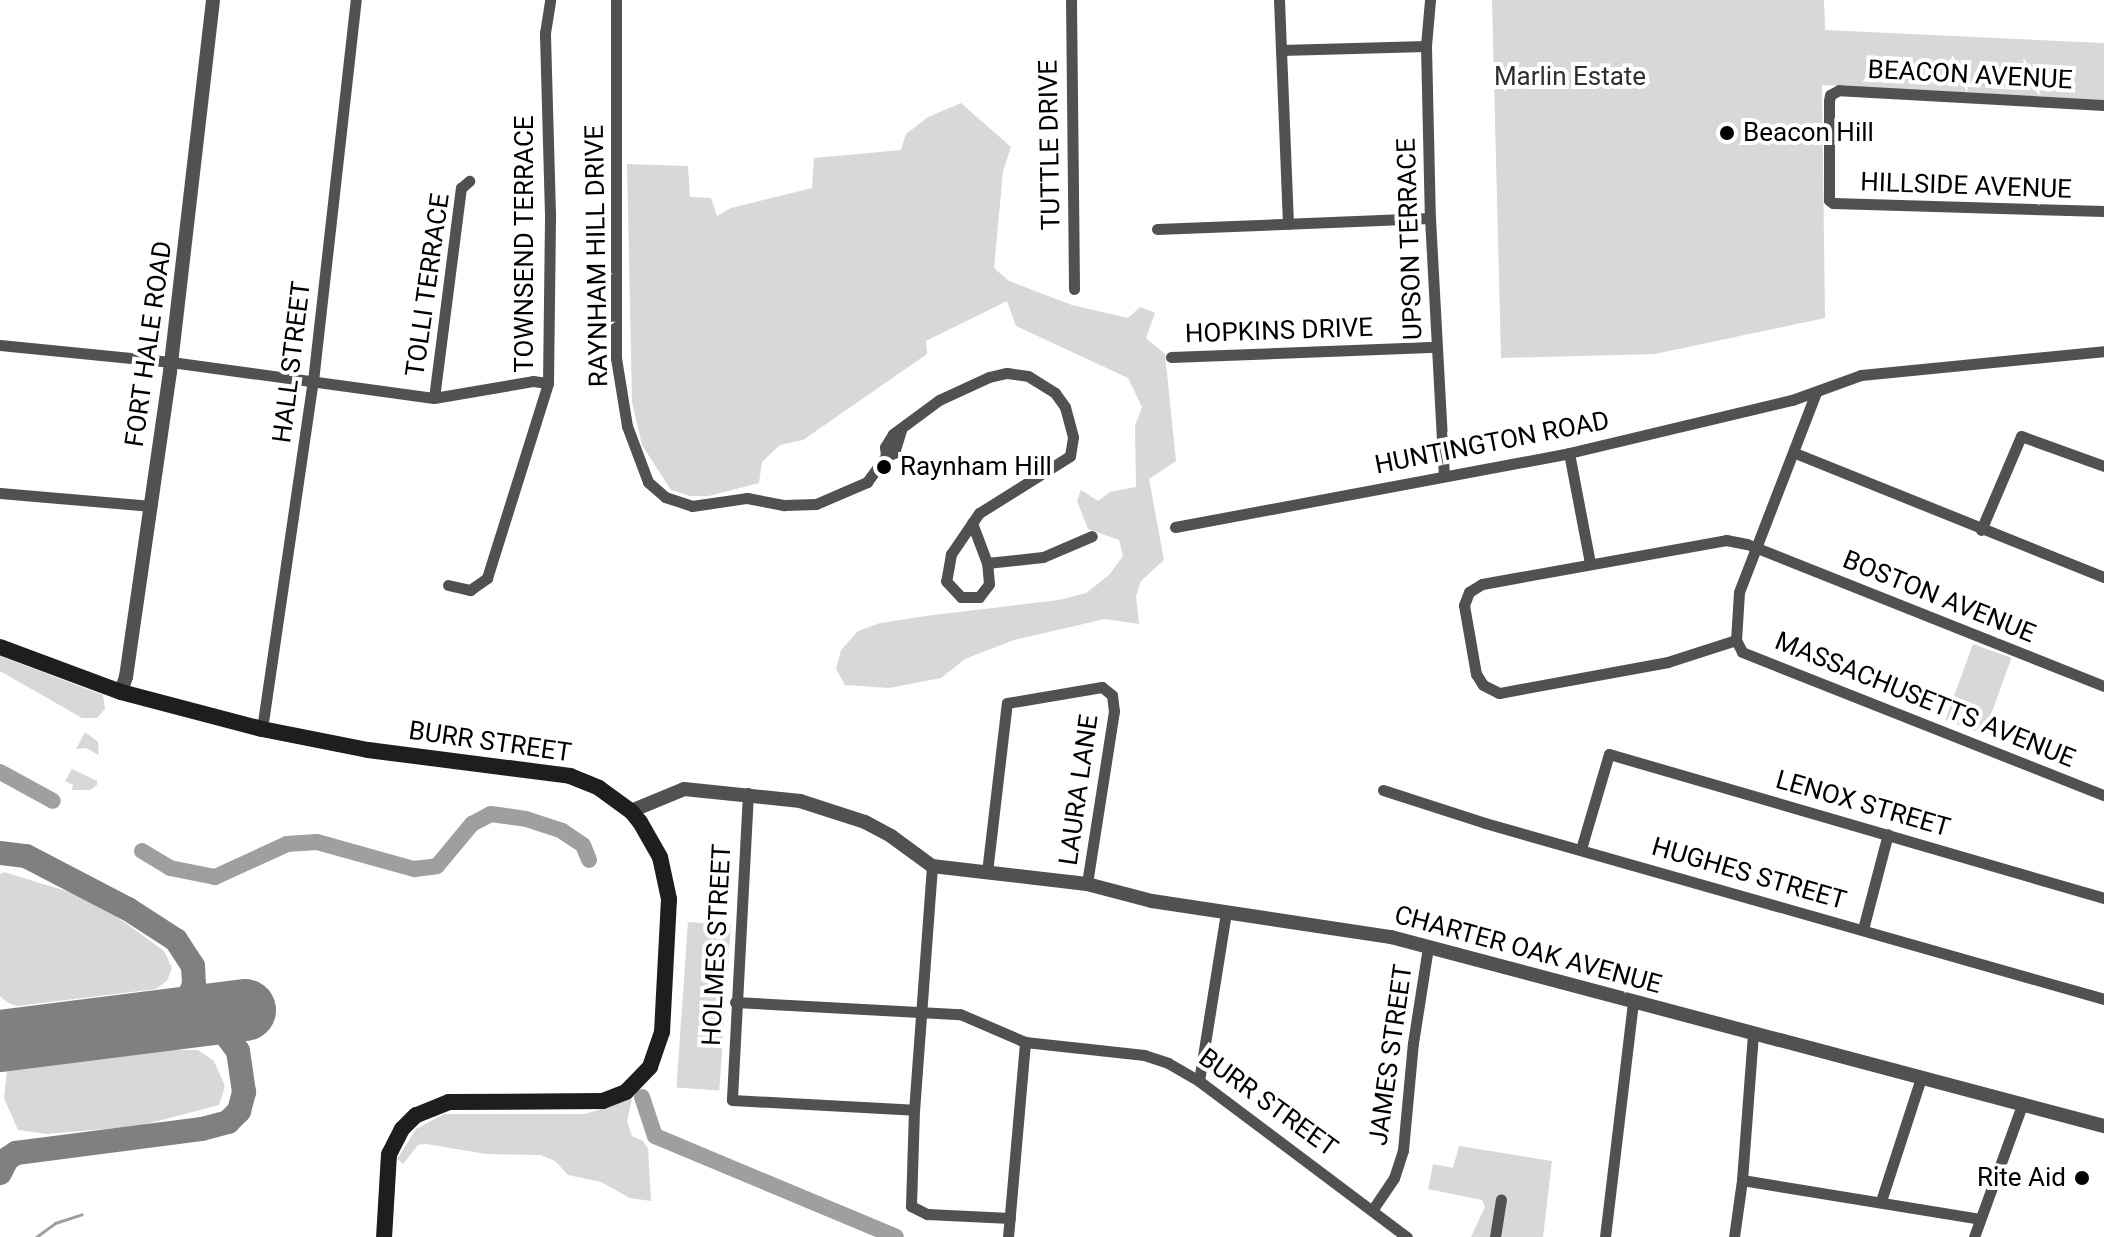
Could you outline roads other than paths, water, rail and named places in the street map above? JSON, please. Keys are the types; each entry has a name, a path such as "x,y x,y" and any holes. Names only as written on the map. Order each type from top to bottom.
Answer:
{"main road":[{"name":"BURR STREET","path":"0,647 121,692 262,729 368,750 552,771 586,781 631,811"},
{"path":"384,1237 389,1154 402,1129 416,1115 449,1102 603,1101 626,1092 650,1067 662,1032 668,889 655,848 631,811"}],"street":[{"name":"FORT HALE ROAD","path":"121,692 171,362 213,0"},
{"name":"HALL STREET","path":"262,729 313,381 356,0"},
{"name":"TOWNSEND TERRACE","path":"448,585 470,590 487,578 548,383 550,214 545,18 550,0"},
{"name":"RAYNHAM HILL DRIVE","path":"616,0 616,358 627,426 648,482 665,497 692,506 747,498 801,506 839,497 867,482 886,456 885,447 919,412 989,377 1007,373 1028,376 1060,399 1072,426 1070,456 979,513 947,564 949,587 961,597 973,599 984,595 989,584 987,563"},
{"name":"TUTTLE DRIVE","path":"1071,0 1074,289"},
{"path":"1279,0 1288,224"},
{"name":"UPSON TERRACE","path":"1430,0 1426,46 1430,218 1444,476"},
{"path":"1281,50 1426,46"},
{"name":"BEACON AVENUE","path":"1829,200 1829,101 1834,92 2104,105"},
{"name":"TOLLI TERRACE","path":"434,398 461,188 469,181"},
{"name":"HILLSIDE AVENUE","path":"1829,200 1838,204 2104,211"},
{"path":"1157,229 1430,218"},
{"path":"0,345 171,362 434,398 533,381 548,383"},
{"name":"HOPKINS DRIVE","path":"1171,357 1436,347"},
{"name":"HUNTINGTON ROAD","path":"1175,527 1569,453 1816,392 1861,375 2104,351"},
{"path":"1736,640 1739,592 1816,392"},
{"path":"1981,530 2021,436 2104,466"},
{"path":"1569,453 1590,563"},
{"path":"1795,453 2104,577"},
{"path":"0,493 151,506"},
{"path":"972,523 987,563 1043,557 1092,536"},
{"name":"BOSTON AVENUE","path":"1736,640 1668,662 1506,694 1483,685 1476,674 1464,617 1469,592 1482,584 1714,539 1758,549 2104,686"},
{"name":"MASSACHUSETTS AVENUE","path":"1736,640 1742,652 2104,795"},
{"name":"LAURA LANE","path":"987,872 1007,703 1102,687 1112,695 1114,711 1087,884"},
{"name":"LENOX STREET","path":"1581,849 1609,754 2104,898"},
{"path":"631,811 684,789 748,793 836,810 891,836 932,866 910,1201 921,1213 1010,1218"},
{"name":"HUGHES STREET","path":"1383,790 2104,999"},
{"name":"HOLMES STREET","path":"748,793 732,1100 914,1110"},
{"path":"1863,929 1888,834"},
{"name":"CHARTER OAK AVENUE","path":"932,866 1087,884 1152,901 1391,937 2104,1126"},
{"path":"1199,1081 1226,912"},
{"name":"JAMES STREET","path":"1373,1209 1394,1178 1403,1150 1413,1043 1428,947"},
{"name":"BURR STREET","path":"735,1002 960,1014 1025,1042 1144,1055 1168,1063 1199,1081 1407,1237"},
{"path":"1605,1237 1633,1002"},
{"path":"1734,1237 1742,1180 1753,1034"},
{"path":"1008,1237 1025,1042"},
{"path":"1881,1201 1921,1078"},
{"path":"1974,1237 2022,1105"},
{"path":"1742,1180 1980,1219"},
{"path":"1495,1237 1501,1199"}],"waterway":[{"path":"0,772 53,801"},
{"path":"142,851 170,868 215,877 287,844 317,842 414,869 437,866 472,824 491,814 526,819 562,831 583,845 589,860"},
{"path":"642,1097 655,1136 896,1237"},
{"path":"36,1237 55,1223 82,1214"}],"place":[{"name":"Beacon Hill","path":"1727,133"},
{"name":"Raynham Hill","path":"884,467"},
{"name":"Rite Aid","path":"2082,1178"}],"park label":[{"name":"Marlin Estate","path":"1570,77"}]}
